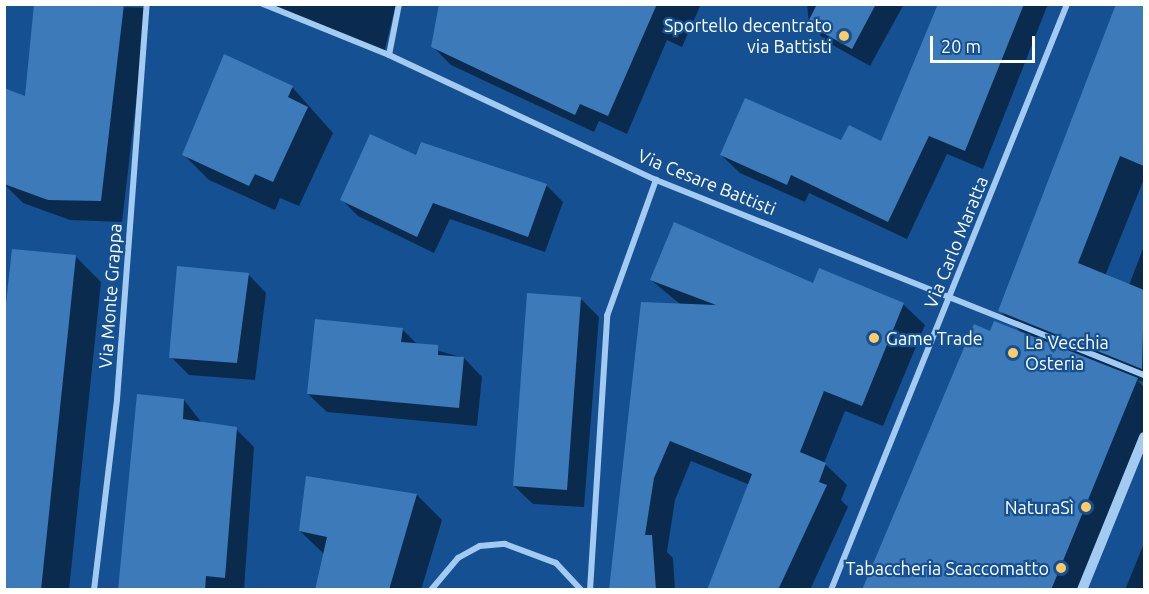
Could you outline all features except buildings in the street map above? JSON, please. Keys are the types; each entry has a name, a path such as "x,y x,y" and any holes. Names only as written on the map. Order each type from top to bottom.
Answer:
{"street":[{"name":"Via Monte Grappa","path":"94,590 117,399 147,4"},
{"name":"Via Cesare Battisti","path":"263,4 389,55 656,180 951,295 1144,375"},
{"path":"389,55 399,4"},
{"name":"Via Carlo Maratta","path":"831,590 1067,4"},
{"path":"590,590 607,316 656,180"},
{"path":"1082,590 1144,437"},
{"path":"431,590 458,558 480,546 505,544 556,563 581,590"}],"place":[{"name":"Sportello decentrato via Battisti","path":"844,36"},
{"name":"Game Trade","path":"874,338"},
{"name":"La Vecchia Osteria","path":"1013,353"},
{"name":"NaturaSì","path":"1086,507"},
{"name":"Tabaccheria Scaccomatto","path":"1061,568"}]}
